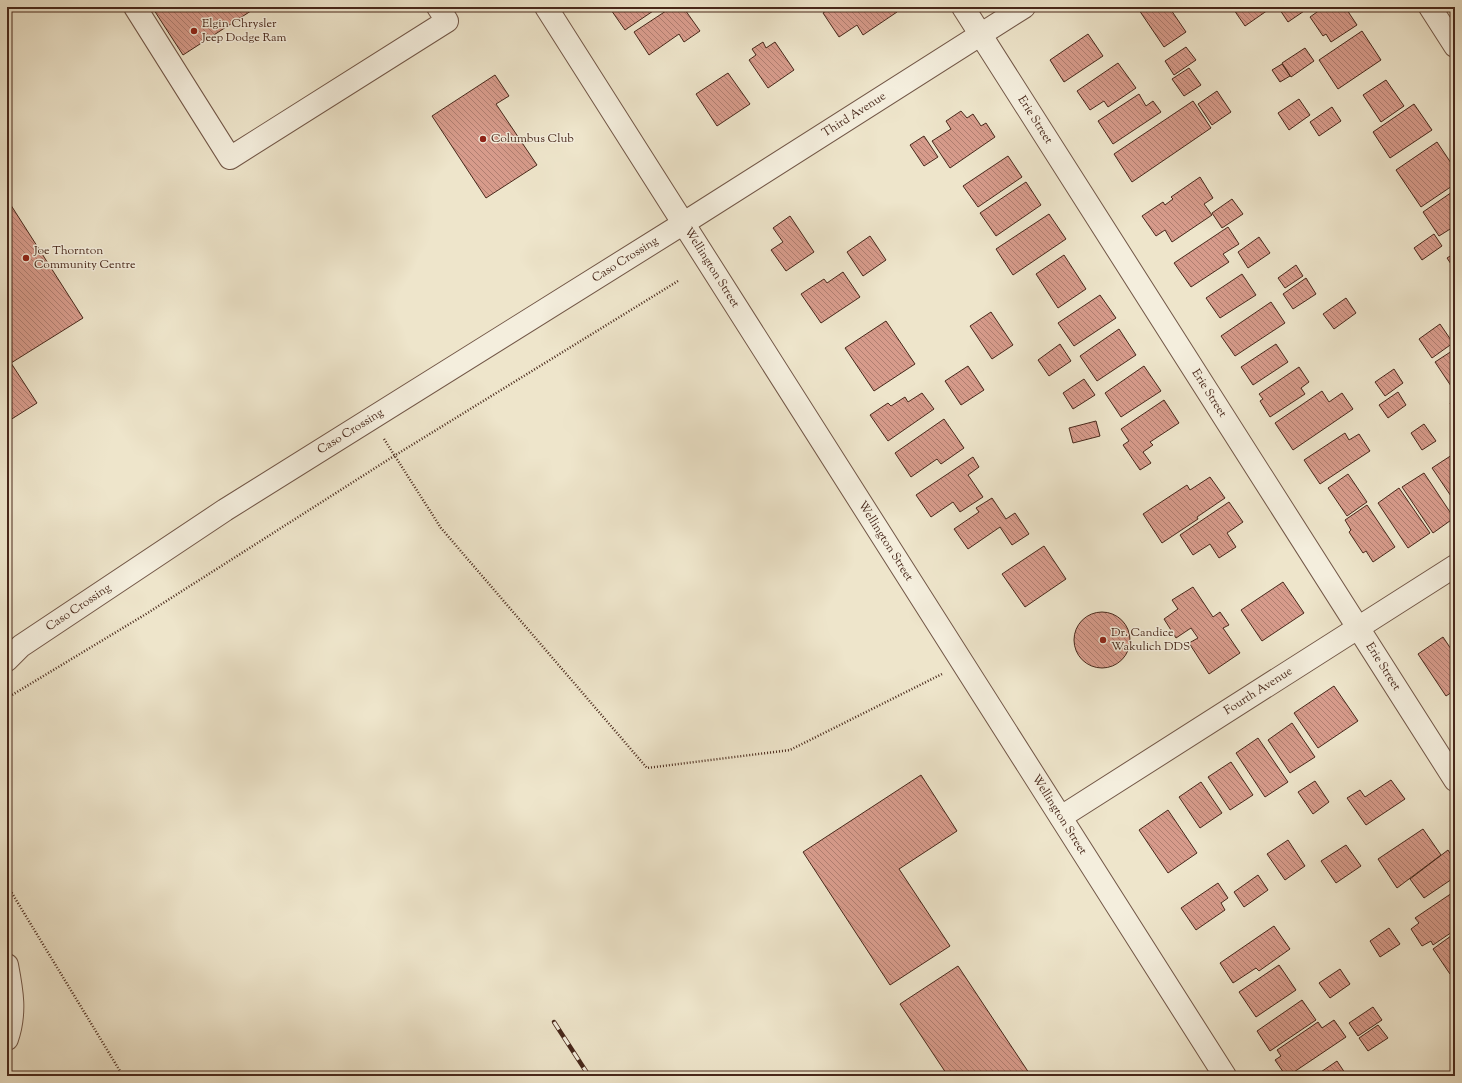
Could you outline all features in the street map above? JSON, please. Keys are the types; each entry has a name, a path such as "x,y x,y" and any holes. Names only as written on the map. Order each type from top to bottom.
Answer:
{"street":[{"path":"135,7 230,158 447,21 438,7"},
{"name":"Wellington Street","path":"546,7 1226,1076"},
{"name":"Erie Street","path":"963,7 1455,780"},
{"name":"Third Avenue","path":"684,223 1024,7"},
{"path":"1430,7 1455,46"},
{"name":"Caso Crossing","path":"12,652 225,510 684,223"},
{"name":"Fourth Avenue","path":"1061,817 1455,566"},
{"path":"7,965 13,1000 11,1026 7,1039"}],"path":[{"path":"7,698 146,614 394,456 678,281"},
{"path":"371,419 441,528 647,768 790,750 964,663"},
{"path":"7,885 123,1076"}],"building":[{"name":"Elgin Chrysler Jeep Dodge Ram","path":"152,7 257,7 183,55"},
{"path":"609,7 659,7 625,30"},
{"path":"672,7 683,7 700,31 684,42 679,34 649,55 634,32"},
{"path":"832,7 894,7 897,12 863,35 857,25 839,37 823,13"},
{"path":"1137,7 1169,7 1186,32 1164,47"},
{"path":"1238,7 1266,7 1268,10 1245,26 1234,10"},
{"path":"1278,7 1310,7 1288,22"},
{"path":"1324,7 1345,7 1357,25 1331,42 1326,34 1323,36 1310,17"},
{"path":"1362,31 1381,60 1338,89 1319,60"},
{"path":"1088,34 1103,56 1064,82 1050,60"},
{"path":"763,42 766,48 775,42 794,70 768,88 749,60 756,55 752,49"},
{"path":"1186,47 1196,60 1174,75 1165,61"},
{"path":"1305,48 1314,61 1291,77 1282,63"},
{"path":"1118,63 1136,88 1108,107 1104,101 1090,110 1077,91"},
{"path":"1282,64 1290,76 1280,82 1272,70"},
{"path":"1189,68 1201,85 1184,96 1172,79"},
{"path":"728,73 750,104 717,126 696,94"},
{"name":"Columbus Club","path":"495,75 509,96 496,104 537,165 486,198 432,116"},
{"path":"1386,80 1404,106 1381,122 1363,95"},
{"path":"1217,91 1231,112 1212,125 1198,104"},
{"path":"1139,94 1146,106 1153,101 1161,112 1113,144 1098,121"},
{"path":"1299,99 1310,115 1289,130 1278,113"},
{"path":"1193,101 1211,128 1132,182 1114,154"},
{"path":"1414,104 1432,130 1390,158 1373,132"},
{"path":"1332,107 1341,121 1319,136 1310,122"},
{"path":"961,111 967,118 973,114 981,126 986,123 995,137 950,168 932,141 951,129 946,121"},
{"path":"924,136 938,157 924,166 910,145"},
{"path":"1437,142 1455,169 1455,184 1421,207 1396,170"},
{"path":"1008,156 1022,177 978,207 963,186"},
{"path":"1200,177 1213,198 1204,204 1212,215 1172,242 1165,230 1156,236 1142,216 1163,202 1165,205 1173,199 1171,197"},
{"path":"1026,182 1041,205 996,236 980,213"},
{"path":"1455,190 1455,226 1439,236 1423,212"},
{"name":"Joe Thornton Community Centre","path":"7,199 83,318 11,363 37,403 7,422"},
{"path":"1232,199 1243,214 1222,228 1212,213"},
{"path":"1049,214 1066,239 1013,275 996,249"},
{"path":"790,216 814,252 786,271 771,250 783,242 773,228"},
{"path":"1228,227 1239,244 1223,254 1229,262 1191,287 1174,263"},
{"path":"1434,234 1442,246 1422,260 1414,248"},
{"path":"870,236 886,260 863,276 847,252"},
{"path":"1259,237 1270,253 1248,268 1238,252"},
{"path":"1455,244 1455,253 1450,247"},
{"path":"1455,253 1455,270 1447,258"},
{"path":"1064,255 1086,289 1058,308 1036,274"},
{"path":"1296,265 1303,276 1285,288 1278,278"},
{"path":"843,272 860,297 821,323 801,294 824,279 827,283"},
{"path":"1242,274 1256,295 1220,318 1206,298"},
{"path":"1306,278 1316,294 1293,309 1283,294"},
{"path":"1100,295 1116,318 1074,346 1058,323"},
{"path":"1346,298 1356,313 1334,329 1323,314"},
{"path":"1271,302 1285,323 1235,356 1221,336"},
{"path":"991,312 1013,345 992,359 970,326"},
{"path":"886,321 915,364 874,391 845,348"},
{"path":"1440,324 1453,343 1432,358 1419,339"},
{"path":"1119,329 1136,355 1097,381 1080,356"},
{"path":"1060,344 1071,361 1049,376 1038,360"},
{"path":"1276,344 1288,362 1253,385 1241,367"},
{"path":"1455,349 1455,392 1435,362"},
{"path":"968,366 984,390 961,405 945,381"},
{"path":"1144,366 1161,391 1121,417 1105,393"},
{"path":"1299,367 1309,382 1301,388 1305,394 1270,417 1260,401 1263,399 1259,394"},
{"path":"1394,369 1403,383 1385,396 1375,382"},
{"path":"1084,379 1095,395 1073,409 1063,393"},
{"path":"1322,391 1329,402 1342,393 1353,409 1293,450 1275,423"},
{"path":"1398,392 1406,405 1388,418 1379,405"},
{"path":"922,393 934,409 888,441 870,415 888,403 891,406 905,397 908,402"},
{"path":"1164,400 1179,423 1150,442 1153,445 1143,452 1151,463 1140,470 1123,445 1129,441 1121,429"},
{"path":"1455,400 1455,411 1450,403"},
{"path":"944,419 964,448 941,464 937,459 911,477 895,453"},
{"path":"1096,421 1100,436 1073,443 1069,428"},
{"path":"1424,424 1436,441 1422,450 1411,433"},
{"path":"1345,433 1349,440 1359,434 1370,451 1320,484 1304,460"},
{"path":"1455,453 1455,502 1432,468"},
{"path":"973,457 979,467 968,475 983,497 960,512 953,502 931,517 916,495"},
{"path":"1424,473 1454,518 1433,533 1402,487"},
{"path":"1348,474 1367,502 1347,516 1328,488"},
{"path":"1210,477 1225,498 1197,517 1198,519 1162,543 1143,514 1187,485 1190,490"},
{"path":"1399,488 1430,533 1408,548 1378,503"},
{"path":"992,498 1006,519 1015,513 1029,534 1012,545 1000,527 968,549 954,529 979,512 976,508"},
{"path":"1229,502 1243,522 1227,533 1236,547 1219,558 1210,544 1193,555 1180,535"},
{"path":"1367,505 1395,547 1373,562 1366,551 1363,553 1349,532 1351,530 1345,520"},
{"path":"1044,546 1066,579 1025,607 1002,574"},
{"path":"1283,582 1304,613 1262,641 1241,610"},
{"path":"1193,587 1213,617 1220,612 1229,625 1223,628 1240,653 1209,674 1189,643 1198,638 1191,628 1176,638 1164,619 1178,609 1172,600"},
{"name":"Dr. Candice Wakulich DDS","path":"1096,612 1108,612 1118,616 1126,624 1130,634 1130,646 1126,656 1118,664 1108,668 1096,668 1086,664 1078,656 1074,646 1074,634 1078,624 1086,616"},
{"path":"1443,637 1455,655 1455,690 1446,696 1418,654"},
{"path":"1334,686 1358,721 1318,748 1294,713"},
{"path":"1292,723 1315,757 1290,773 1268,740"},
{"path":"1258,738 1288,782 1265,797 1236,753"},
{"path":"1231,762 1253,795 1230,810 1208,777"},
{"path":"921,775 957,831 899,869 950,946 890,985 803,852"},
{"path":"1391,780 1405,799 1366,825 1347,798 1360,790 1365,797"},
{"path":"1315,781 1329,802 1313,814 1298,792"},
{"path":"1201,782 1222,813 1200,828 1179,797"},
{"path":"1168,810 1197,853 1168,873 1139,830"},
{"path":"1423,829 1441,855 1397,888 1378,859"},
{"path":"1288,840 1305,866 1285,880 1267,854"},
{"path":"1346,845 1361,866 1336,883 1321,861"},
{"path":"1448,850 1455,861 1455,877 1424,898 1410,879"},
{"path":"1258,875 1268,890 1244,907 1234,892"},
{"path":"1218,883 1228,898 1221,903 1225,910 1196,930 1181,908"},
{"path":"1455,891 1455,930 1433,945 1431,941 1422,946 1411,929 1419,923 1415,918"},
{"path":"1274,926 1290,949 1259,971 1256,968 1233,983 1220,963"},
{"path":"1389,928 1400,944 1380,957 1370,941"},
{"path":"1455,933 1455,971 1450,974 1433,949"},
{"path":"1279,965 1296,990 1256,1017 1239,992"},
{"path":"958,966 1031,1076 948,1076 900,1004"},
{"path":"1340,969 1350,984 1330,998 1319,983"},
{"path":"1302,1000 1316,1020 1270,1051 1257,1031"},
{"path":"1373,1007 1382,1020 1358,1036 1349,1023"},
{"path":"1334,1020 1346,1037 1286,1076 1275,1060 1281,1056 1277,1050 1318,1022 1322,1028"},
{"path":"1378,1025 1388,1038 1368,1051 1359,1038"},
{"path":"1337,1061 1347,1076 1315,1076"}],"railway":[{"path":"554,1022 589,1076"}],"place":[{"name":"Elgin Chrysler Jeep Dodge Ram","path":"194,31"},
{"name":"Columbus Club","path":"483,139"},
{"name":"Joe Thornton Community Centre","path":"26,258"},
{"name":"Dr. Candice Wakulich DDS","path":"1103,640"}]}
